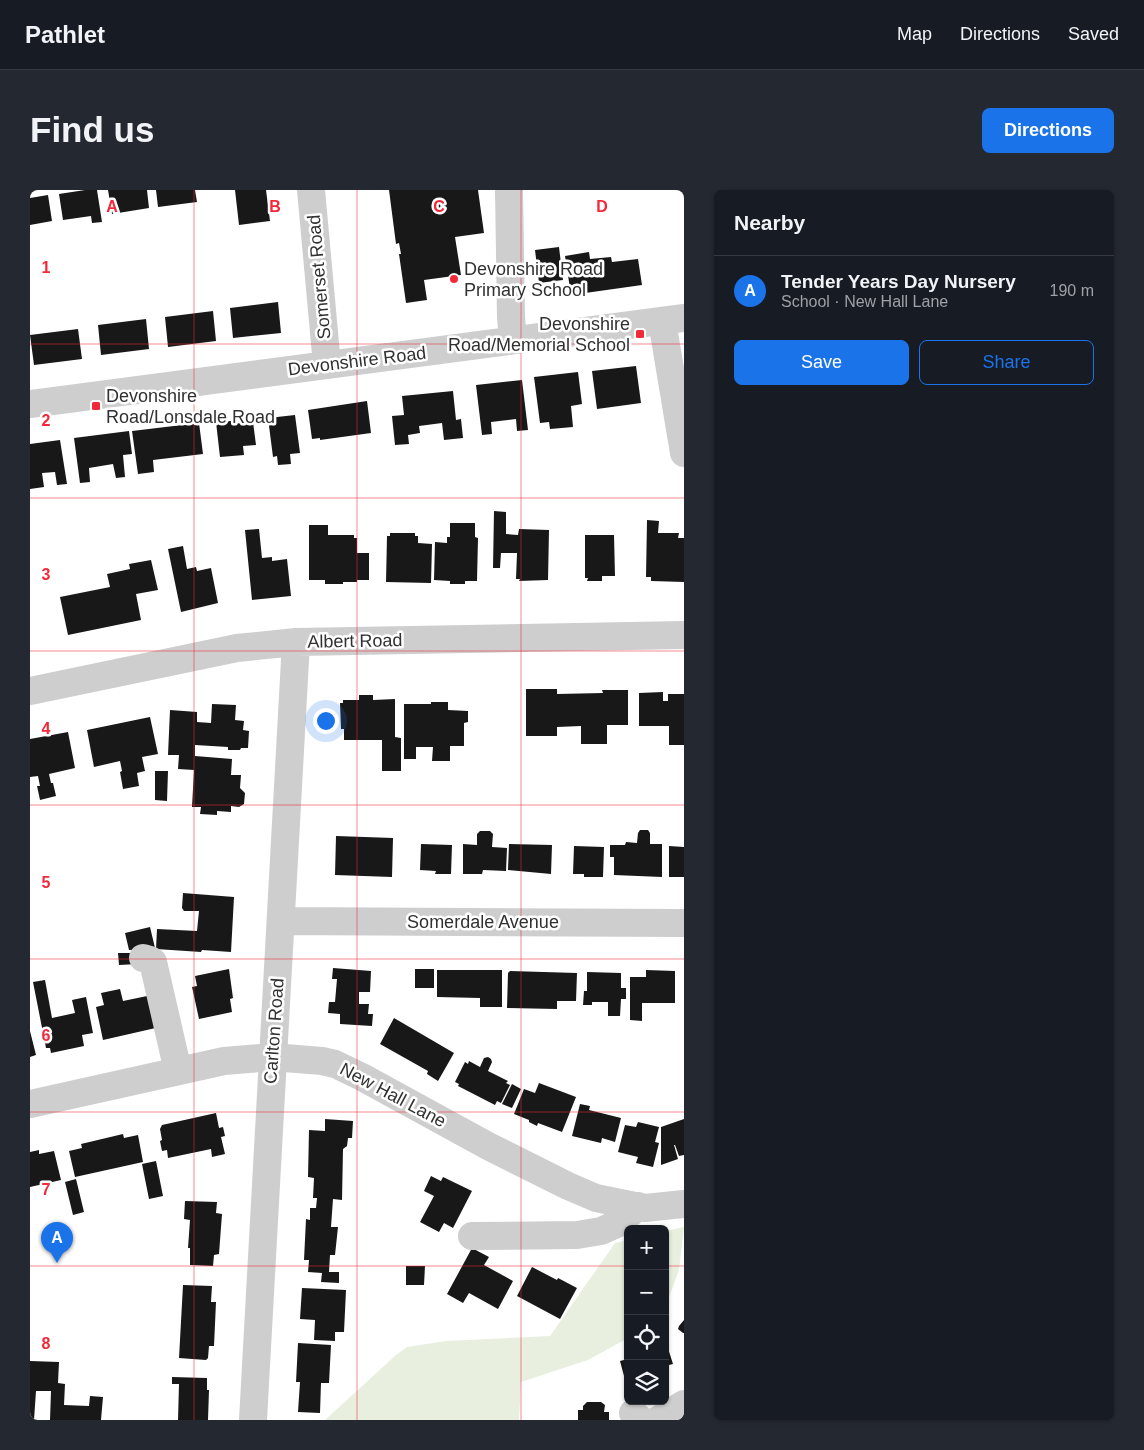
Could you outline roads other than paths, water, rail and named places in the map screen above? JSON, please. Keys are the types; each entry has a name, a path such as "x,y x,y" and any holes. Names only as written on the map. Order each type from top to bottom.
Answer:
{"street":[{"name":"Somerset Road","path":"311,190 327,365"},
{"path":"509,190 514,340"},
{"name":"Devonshire Road","path":"30,404 673,320"},
{"path":"673,320 684,452"},
{"name":"Albert Road","path":"30,691 237,648 296,642 684,635"},
{"name":"Carlton Road","path":"253,1420 296,642"},
{"name":"Somerdale Avenue","path":"281,921 684,923"},
{"path":"143,958 153,962 178,1071"},
{"name":"New Hall Lane","path":"30,1104 224,1061 272,1057 322,1061 335,1064 568,1186 596,1198 652,1207 684,1204"},
{"path":"472,1236 577,1235 601,1232 618,1223 638,1206"},
{"path":"658,1420 684,1404"}],"place":[{"name":"Devonshire Road Primary School","path":"454,279"},
{"name":"Devonshire Road/Memorial School","path":"640,334"},
{"name":"Devonshire Road/Lonsdale Road","path":"96,406"},
{"name":"Tender Years Day Nursery","path":"57,1263"}]}
